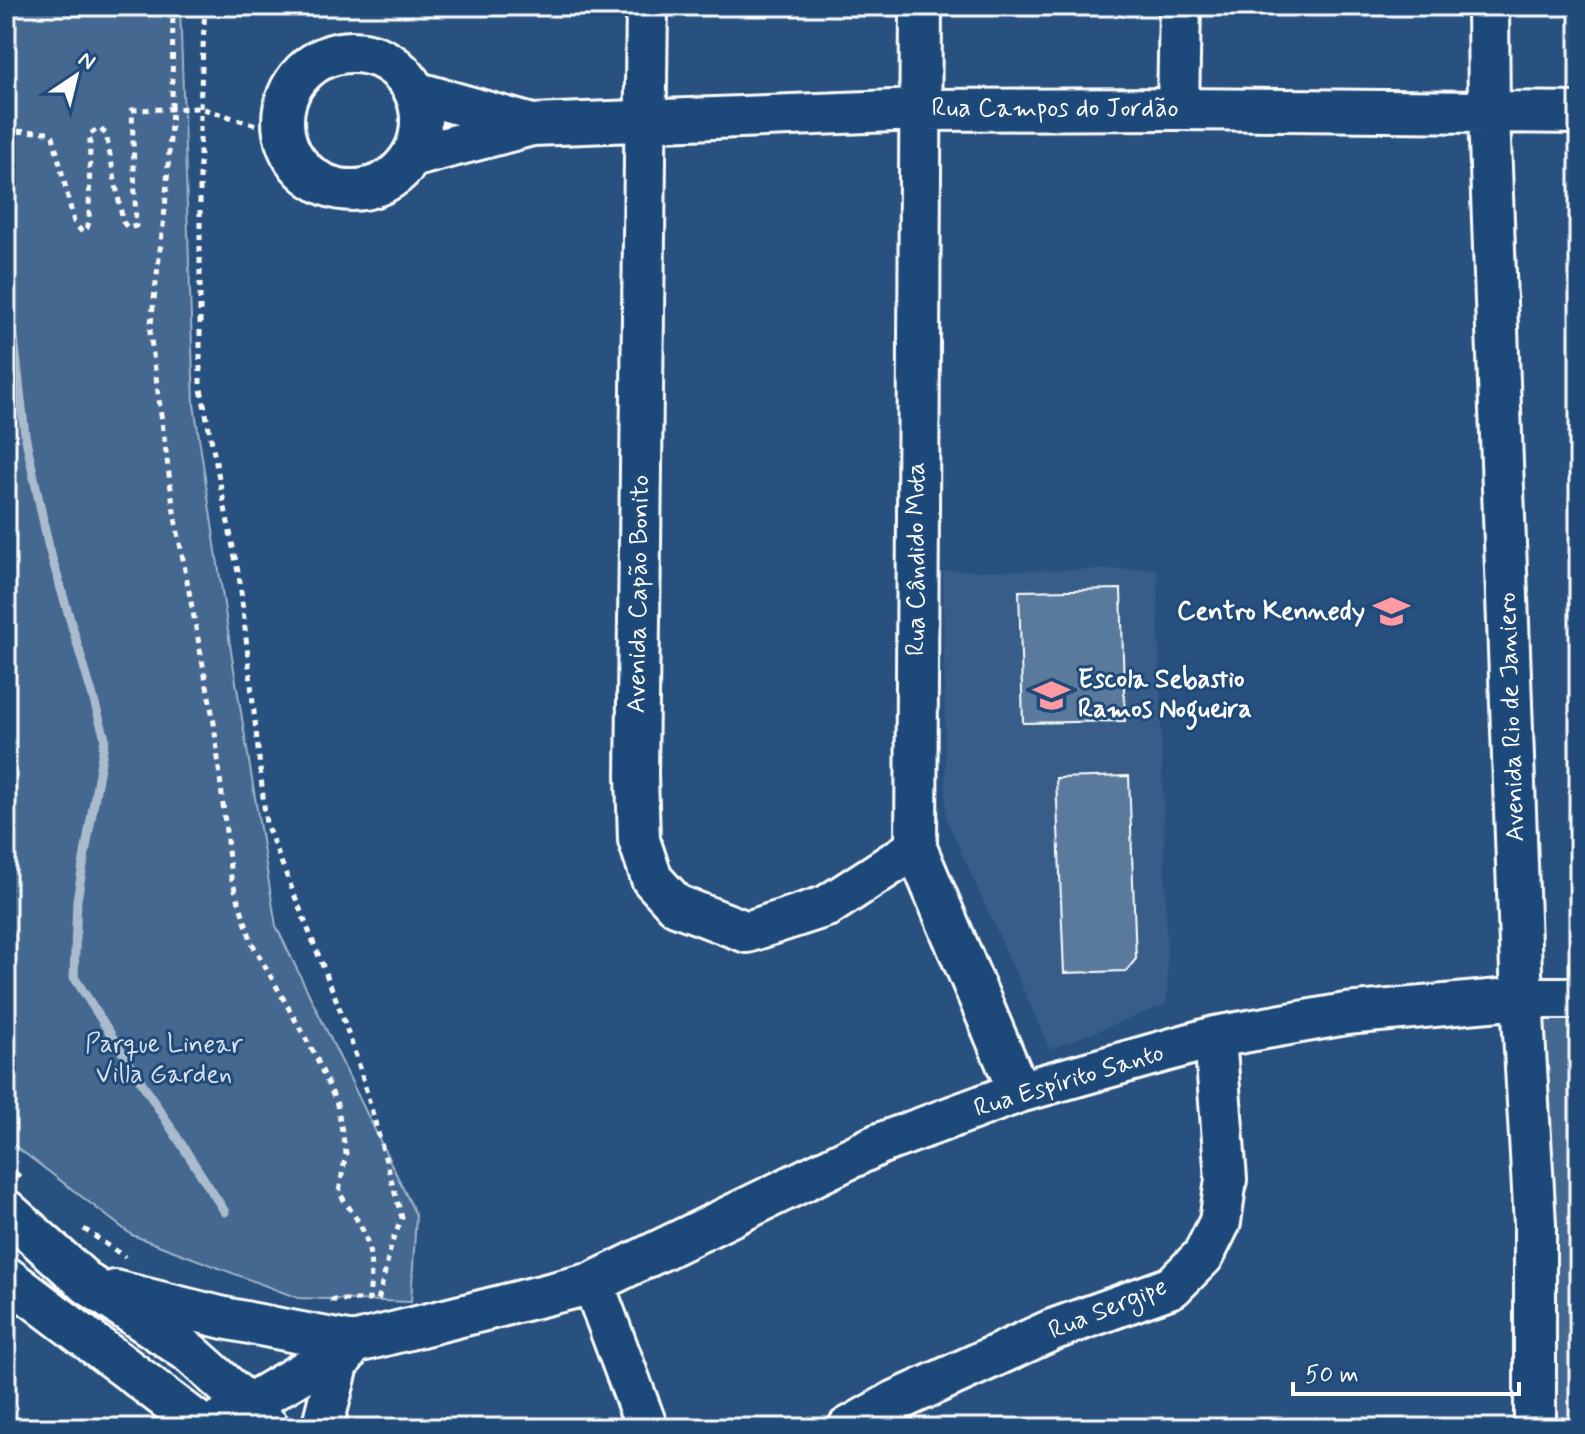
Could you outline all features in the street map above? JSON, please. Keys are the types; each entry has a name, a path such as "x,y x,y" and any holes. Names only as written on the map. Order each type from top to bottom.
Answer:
{"street":[{"name":"Avenida Capão Bonito","path":"647,6 637,775 639,840 652,879 676,905 747,932 827,906 916,848"},
{"name":"Rua Cândido Mota","path":"921,6 916,848 1019,1092"},
{"path":"1178,109 1180,6"},
{"name":"Avenida Rio de Janiero","path":"1488,6 1489,114 1522,998 1535,1224 1535,1428"},
{"path":"342,52 364,52 385,60 402,74 415,92 421,120 420,135 411,157 395,175 375,186 351,190 328,186 307,174 292,156 283,133 283,110 290,89 303,71 321,58 342,52"},
{"name":"Rua Campos do Jordão","path":"415,92 532,125"},
{"name":"Rua Campos do Jordão","path":"411,157 532,125 646,123 919,110 1579,113"},
{"name":"Rua Espírito Santo","path":"353,1343 593,1283 879,1144 1019,1092 1215,1037 1346,1014 1522,998 1579,998"},
{"name":"Rua Sergipe","path":"848,1428 894,1402 1052,1330 1172,1287 1203,1256 1220,1222 1226,1179 1215,1037"},
{"path":"17,1196 88,1284 189,1352 259,1416"},
{"path":"6,1277 207,1428 259,1416 353,1343"},
{"path":"593,1283 647,1428"},
{"path":"88,1284 224,1318 353,1343"},
{"path":"322,1428 338,1365 353,1343"}],"path":[{"path":"173,6 172,110 165,209 150,332 174,512 214,723 231,877 252,943 315,1055 337,1104 346,1153 339,1192 365,1236 369,1255 369,1300 326,1300"},
{"path":"205,6 200,108 200,384 240,582 266,824 343,1019 402,1218 392,1242 376,1310"},
{"path":"6,131 53,136 74,222 82,232 89,222 90,134 99,128 103,131 123,222 131,229 138,221 132,110 200,108 283,133"},
{"path":"6,1165 17,1196"},
{"path":"72,1220 137,1263"}],"shaded area":[{"name":"Escola Sebastio Ramos Nogueira","path":"1157,569 1168,992 1165,1005 1050,1049 946,818 943,571"}],"green space":[{"name":"Parque Linear Villa Garden","path":"6,6 180,6 194,404 276,926 416,1215 411,1302 298,1298 132,1235 6,1139"},
{"path":"1522,998 1579,998 1579,1428 1535,1428"}],"building":[{"path":"1121,589 1125,721 1023,723 1019,591"},
{"path":"1129,776 1136,959 1126,971 1064,973 1056,778"}],"waterway":[{"path":"6,267 25,435 49,548 105,738 77,900 74,977 225,1212"}],"place":[{"name":"Centro Kennedy","path":"1391,612"},
{"name":"Escola Sebastio Ramos Nogueira","path":"1052,695"}]}
